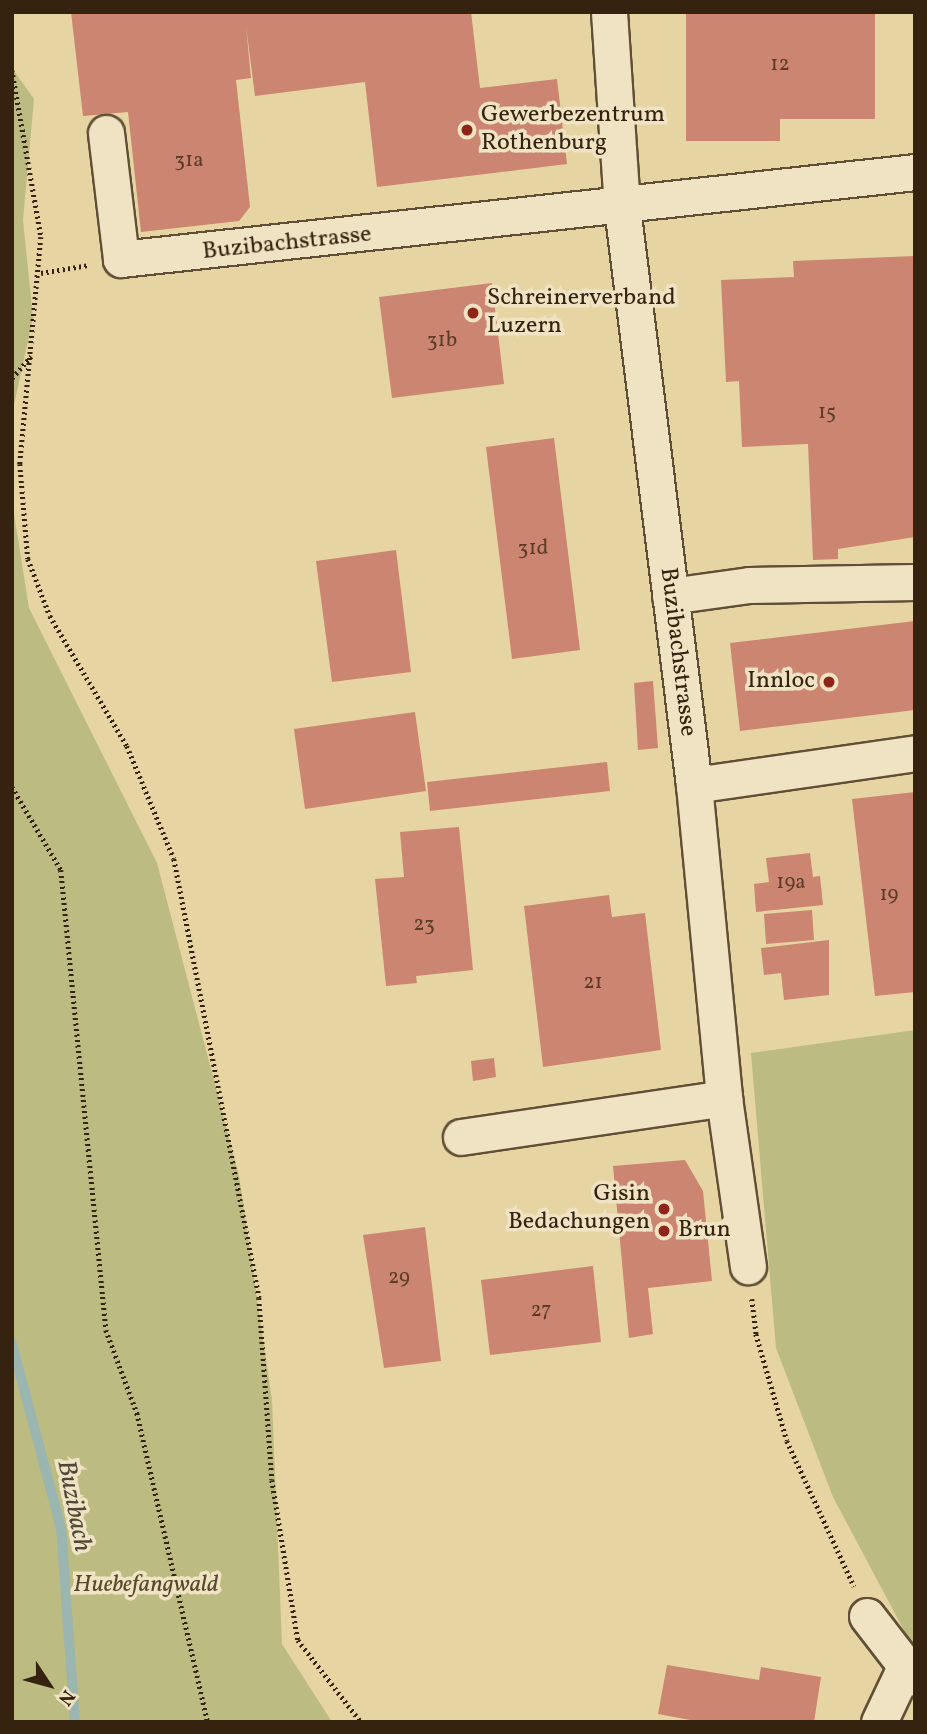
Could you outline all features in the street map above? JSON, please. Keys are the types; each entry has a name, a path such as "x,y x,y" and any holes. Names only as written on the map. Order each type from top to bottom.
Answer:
{"street":[{"name":"Buzibachstrasse","path":"609,12 622,207 694,785 724,1098 748,1266"},
{"path":"106,133 121,260"},
{"name":"Buzibachstrasse","path":"121,260 622,207 915,172"},
{"path":"670,596 749,586 915,582"},
{"path":"694,785 915,753"},
{"path":"461,1137 724,1098"},
{"path":"867,1616 909,1674 878,1722"}],"path":[{"path":"12,70 41,237 41,273 20,464 28,558 50,617 127,746 174,859 259,1298 271,1480 298,1640 361,1722"},
{"path":"41,273 121,260"},
{"path":"12,378 32,355"},
{"path":"14,788 61,870 106,1330 137,1413 208,1722"},
{"path":"757,1334 787,1441 867,1616"}],"green space":[{"path":"12,68 34,99 23,220 33,318 12,414"},
{"name":"Huebefangwald","path":"12,501 29,608 157,863 239,1176 272,1400 282,1644 332,1722 12,1722"},
{"path":"915,1030 915,1651 833,1497 776,1348 751,1053"}],"building":[{"path":"71,12 471,12 480,88 557,79 567,164 377,187 365,82 255,96 246,26 251,78 236,80 250,207 239,221 141,232 128,112 83,116"},
{"path":"686,12 875,12 875,119 780,119 780,141 686,141"},
{"path":"915,256 915,537 838,549 838,559 813,560 808,444 742,447 739,381 726,382 721,280 794,277 793,261"},
{"path":"492,283 504,384 392,398 379,297"},
{"path":"554,438 580,650 512,659 486,447"},
{"path":"396,550 411,672 332,682 316,561"},
{"path":"915,621 915,710 740,731 730,643"},
{"path":"653,681 658,748 638,750 634,683"},
{"path":"415,712 426,791 305,809 294,729"},
{"path":"607,762 610,791 430,811 427,782"},
{"path":"915,792 915,992 875,996 852,799"},
{"path":"459,827 473,970 416,976 417,983 386,986 375,879 404,877 400,832"},
{"path":"810,853 813,877 820,876 823,905 756,912 754,884 769,882 766,858"},
{"path":"609,895 612,917 645,913 661,1050 543,1067 524,906"},
{"path":"812,910 814,940 766,944 764,914"},
{"path":"829,940 829,995 784,1000 781,973 764,975 761,948"},
{"path":"494,1058 496,1077 473,1081 471,1061"},
{"path":"685,1160 703,1191 712,1281 648,1288 653,1334 629,1338 613,1166"},
{"path":"425,1227 441,1361 384,1368 363,1235"},
{"path":"593,1266 601,1342 490,1355 481,1280"},
{"path":"667,1665 759,1680 761,1667 821,1677 814,1722 701,1722 658,1714"}],"waterway":[{"name":"Buzibach","path":"12,1344 61,1528 75,1722"}],"place":[{"name":"Gewerbezentrum Rothenburg","path":"467,130"},
{"name":"Schreinerverband Luzern","path":"473,313"},
{"name":"Innloc","path":"829,682"},
{"name":"Gisin Bedachungen","path":"664,1209"},
{"name":"Brun","path":"664,1231"}]}
